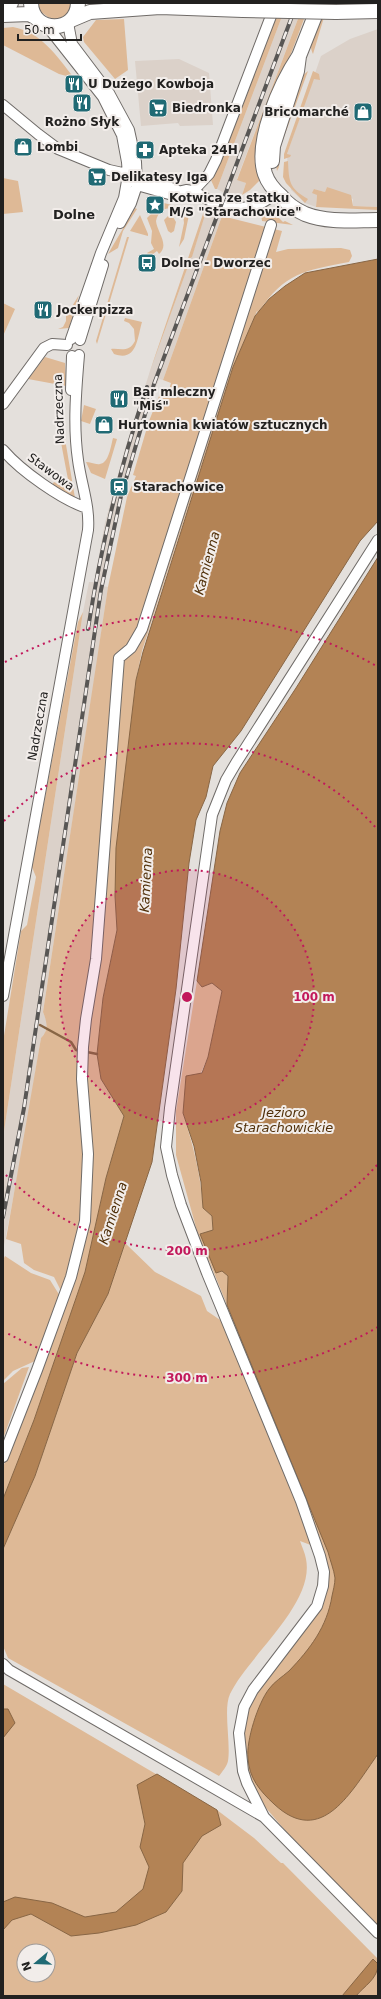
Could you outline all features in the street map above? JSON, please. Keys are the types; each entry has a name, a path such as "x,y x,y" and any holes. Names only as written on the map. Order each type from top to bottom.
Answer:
{"street":[{"path":"3,4 11,3"},
{"path":"31,3 35,17"},
{"path":"76,356 68,352 115,231 131,202 136,162 129,130 72,44 69,21 76,11 78,3"},
{"path":"138,3 160,7"},
{"path":"192,192 209,174 216,160 276,3"},
{"path":"320,3 299,56 297,71 273,146 272,164 278,193 291,206 312,216 347,220 378,220"},
{"path":"47,26 58,27 90,12 160,7 336,12 378,10"},
{"path":"3,14 29,14 47,26 106,95"},
{"path":"3,105 58,149 169,194 175,194 178,192 192,192 216,204 244,209 261,204 278,193"},
{"path":"73,342 86,292 106,238 134,179"},
{"path":"3,1457 71,1277 85,1221 88,1154 82,1079 83,1047 96,959 120,658 131,648 142,629 271,225"},
{"path":"3,404 44,348 52,344 73,342"},
{"name":"Nadrzeczna","path":"3,996 88,530 87,508 71,431 76,356 84,347 73,342"},
{"name":"Stawowa","path":"3,450 32,475 57,493 74,504 87,508"},
{"path":"264,1817 247,1783 240,1754 239,1733 244,1707 253,1690 317,1606 323,1586 324,1572 301,1502 186,1218 172,1175 166,1147 168,1124 185,998 215,808 226,780 236,763 378,540"},
{"path":"3,1664 9,1670 264,1817 378,1933"},
{"path":"238,1801 247,1783"}],"shaded area":[{"path":"37,3 72,3 67,14 56,20 48,17 36,8"},
{"path":"281,3 287,3 217,189 215,189 211,180 239,116"},
{"path":"287,3 304,3 237,179 246,183 242,195 230,196 217,189"},
{"path":"304,3 310,3 263,128 263,177 250,190 242,195 246,183 237,180"},
{"path":"325,14 313,54 311,49 312,39"},
{"path":"124,19 128,70 115,79 84,42 83,37 96,20"},
{"path":"13,27 32,34 48,46 74,78 59,74 3,45 3,28"},
{"path":"378,29 378,207 353,206 353,199 327,187 325,192 314,189 317,195 316,207 305,203 291,190 288,175 287,154 321,56 350,39"},
{"path":"179,59 209,73 213,125 180,126 178,123 141,126 135,61"},
{"path":"308,71 280,148 279,167 277,171 275,160 301,77"},
{"path":"313,71 319,74 320,80 314,79 287,154 291,155 290,157 284,159 284,154"},
{"path":"288,161 291,184 297,191 308,199 305,203 286,183 283,177 284,162"},
{"path":"3,178 18,181 23,212 3,214"},
{"path":"327,187 351,195 353,206 378,207 378,210 316,207 317,195 312,193 314,189 325,192"},
{"path":"158,201 153,206 155,209 164,203 190,210 184,239 179,247 184,223 183,214 172,208 164,210 158,215 156,221 162,238 163,247 159,254 157,251 149,257 147,253 154,249 151,243 152,231 147,218 153,212 149,206"},
{"path":"135,208 137,209 123,231 118,248 108,254"},
{"path":"270,209 283,222 285,221 293,225 262,221 261,213"},
{"path":"204,211 206,212 192,257 189,259 190,261 149,374"},
{"path":"206,212 222,216 163,380 159,379 148,409 123,496 107,565 103,586 108,587 43,1012 47,1022 45,1033 41,1038 24,1142 3,1251 3,1138 83,612 89,582 94,582 105,523 125,449 149,374 190,261 189,259 192,256"},
{"path":"140,215 148,234 148,236 130,231"},
{"path":"168,216 173,217 176,222 174,231 171,233 168,231 164,220"},
{"path":"222,216 282,231 276,252 288,249 341,248 350,250 352,256 349,262 308,271 287,281 277,289 258,313 257,311 233,367 142,651 136,680 115,896 117,930 103,998 97,1054 101,1079 124,1116 106,1178 85,1272 34,1420 3,1499 3,1467 67,1303 54,1277 34,1270 24,1263 21,1244 6,1239 41,1038 46,1029 43,1012 108,587 127,497 136,476 133,475 146,431 148,431 152,422 149,421 161,391 168,393 171,383 163,380"},
{"path":"127,237 129,237 97,344 96,341"},
{"path":"79,295 69,328 58,329 63,327 66,321 66,316"},
{"path":"3,303 15,309 3,336"},
{"path":"125,318 142,322 135,347 132,352 122,356 114,354 111,349 127,349 133,345 135,341 134,329 129,323 124,321"},
{"path":"45,357 65,363 66,386 28,379"},
{"path":"84,405 96,409 90,424 81,421"},
{"path":"59,432 64,433 75,498 51,486 54,482 70,490"},
{"path":"113,438 117,439 105,479 91,473 86,462 98,464 103,463 108,457"},
{"path":"83,612 3,1138 3,1042 21,931 27,925 36,877 32,867 78,622"},
{"path":"197,981 202,987 212,983 222,991 208,1057 183,1113 196,1160 203,1208 212,1216 213,1230 200,1234 222,1271 228,1276 227,1305 197,1231 176,1155 176,1111"},
{"path":"125,1243 155,1272 201,1296 207,1311 378,1428 378,1940 244,1782 244,1710 320,1609 324,1550 300,1541 306,1559 306,1576 301,1594 291,1611 239,1679 230,1694 227,1708 229,1754 226,1767 219,1776 8,1658 3,1646 3,1549 35,1476 77,1353 108,1294"},
{"path":"5,1256 31,1273 50,1280 60,1296 35,1361 13,1371 3,1381 3,1260"},
{"path":"29,1367 3,1439 3,1384 22,1368"},
{"path":"3,1684 217,1810 254,1838 281,1863 283,1863 378,1959 378,1996 3,1996"}],"water":[{"name":"Kamienna","path":"378,259 378,521 360,541 241,731 213,766 206,797 196,820 189,863 176,989 152,1162 108,1294 77,1353 35,1476 3,1549 3,1499 34,1420 85,1272 106,1178 124,1116 101,1079 97,1054 103,998 117,930 115,896 116,848 136,680 143,652 233,367 255,316 269,299 305,273"},
{"name":"Jezioro Starachowickie","path":"378,557 378,1754 346,1798 334,1809 321,1817 307,1820 291,1816 274,1804 256,1784 249,1765 249,1742 257,1713 265,1695 273,1684 289,1671 311,1646 322,1628 330,1607 335,1578 328,1552 227,1305 228,1276 222,1271 216,1273 200,1234 213,1230 212,1216 203,1208 201,1182 194,1146 183,1113 186,1076 202,1073 208,1057 222,991 212,983 202,987 197,981 220,831 227,803 240,773 296,688"},
{"path":"3,1709 8,1709 15,1723 3,1738"},
{"path":"157,1774 217,1810 221,1825 202,1836 183,1863 182,1891 166,1912 136,1925 99,1933 71,1936 31,1914 12,1920 3,1930 3,1902 15,1897 52,1903 85,1917 116,1912 143,1889 149,1867 140,1847 145,1824 137,1785"},
{"path":"373,1959 378,1964 376,1974 370,1982 356,1996 342,1996"}],"waterway":[{"path":"40,1025 71,1042 76,1050 80,1051"},
{"path":"87,1052 97,1054"}],"railway":[{"path":"3,1217 24,1108 101,590 121,496 154,384 297,3"},
{"path":"88,629 112,506 128,446 147,387"}],"place":[{"name":"U Dużego Kowboja","path":"74,84"},
{"name":"Rożno Słyk","path":"82,103"},
{"name":"Biedronka","path":"158,108"},
{"name":"Bricomarché","path":"363,112"},
{"name":"Lombi","path":"23,147"},
{"name":"Apteka 24H","path":"145,150"},
{"name":"Delikatesy Iga","path":"97,177"},
{"name":"Kotwica ze statku M/S \"Starachowice\"","path":"155,205"},
{"name":"Dolne - Dworzec","path":"147,263"},
{"name":"Jockerpizza","path":"43,310"},
{"name":"Bar mleczny \"Miś\"","path":"119,399"},
{"name":"Hurtownia kwiatów sztucznych","path":"104,425"},
{"name":"Starachowice","path":"119,487"}],"district":[{"name":"Dolne","path":"74,214"}]}
